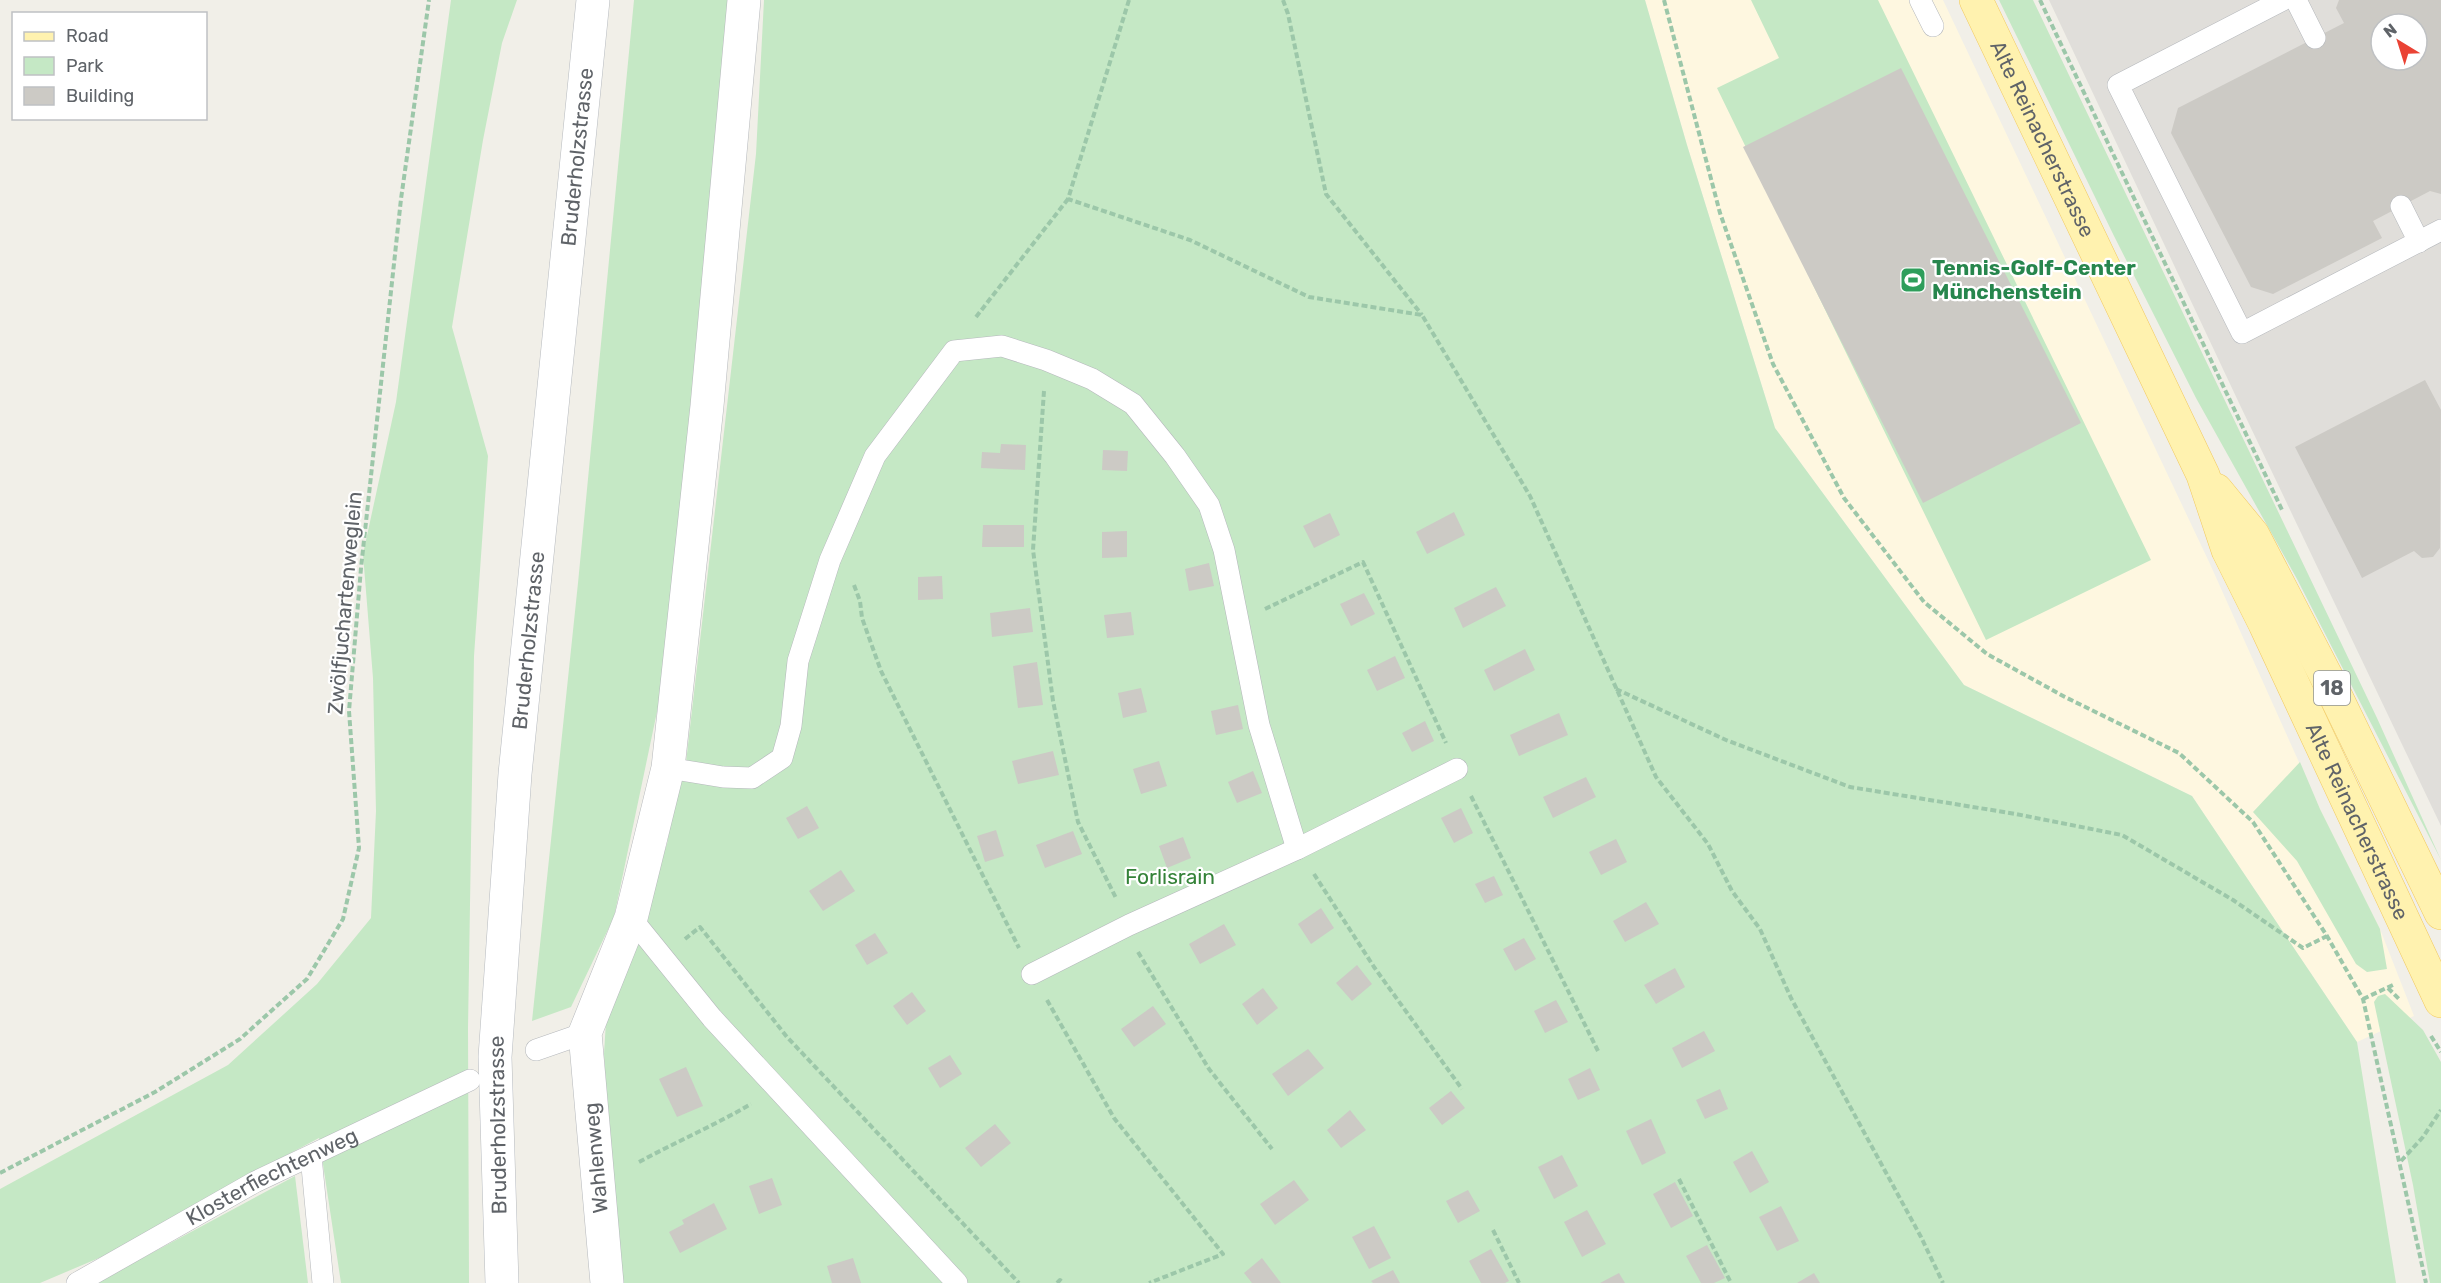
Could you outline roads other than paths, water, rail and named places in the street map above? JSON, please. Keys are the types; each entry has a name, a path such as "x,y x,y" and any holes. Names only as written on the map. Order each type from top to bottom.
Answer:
{"main road":[{"name":"Alte Reinacherstrasse","path":"1976,0 2203,475 2228,550 2433,965"},
{"name":"Alte Reinacherstrasse","path":"2203,475 2253,536 2325,674 2441,913"},
{"name":"18","path":"2433,965 2441,1001"}],"street":[{"name":"Bruderholzstrasse","path":"502,1283 495,1057 514,785 593,0"},
{"path":"585,1033 631,918 668,768 707,406 744,0"},
{"name":"Wahlenweg","path":"585,1033 607,1283"}],"lane":[{"path":"1920,0 1933,26"},
{"path":"2283,0 2118,85 2242,333 2441,230"},
{"path":"2296,0 2315,38"},
{"path":"2401,206 2419,242"},
{"path":"668,768 723,777 752,778 782,758 791,726 798,661 830,560 875,456 954,351 1002,346 1046,360 1092,379 1133,404 1175,456 1209,505 1224,550 1259,725 1297,849"},
{"path":"1032,974 1129,925 1297,849 1457,769"},
{"path":"631,918 712,1018 957,1283"},
{"path":"536,1050 585,1033"},
{"name":"Klosterfiechtenweg","path":"77,1283 255,1182 471,1080"},
{"path":"310,1156 322,1283"}],"place":[{"name":"Tennis-Golf-Center Münchenstein","path":"1913,280"}],"park label":[{"name":"Forlisrain","path":"1170,877"}]}
